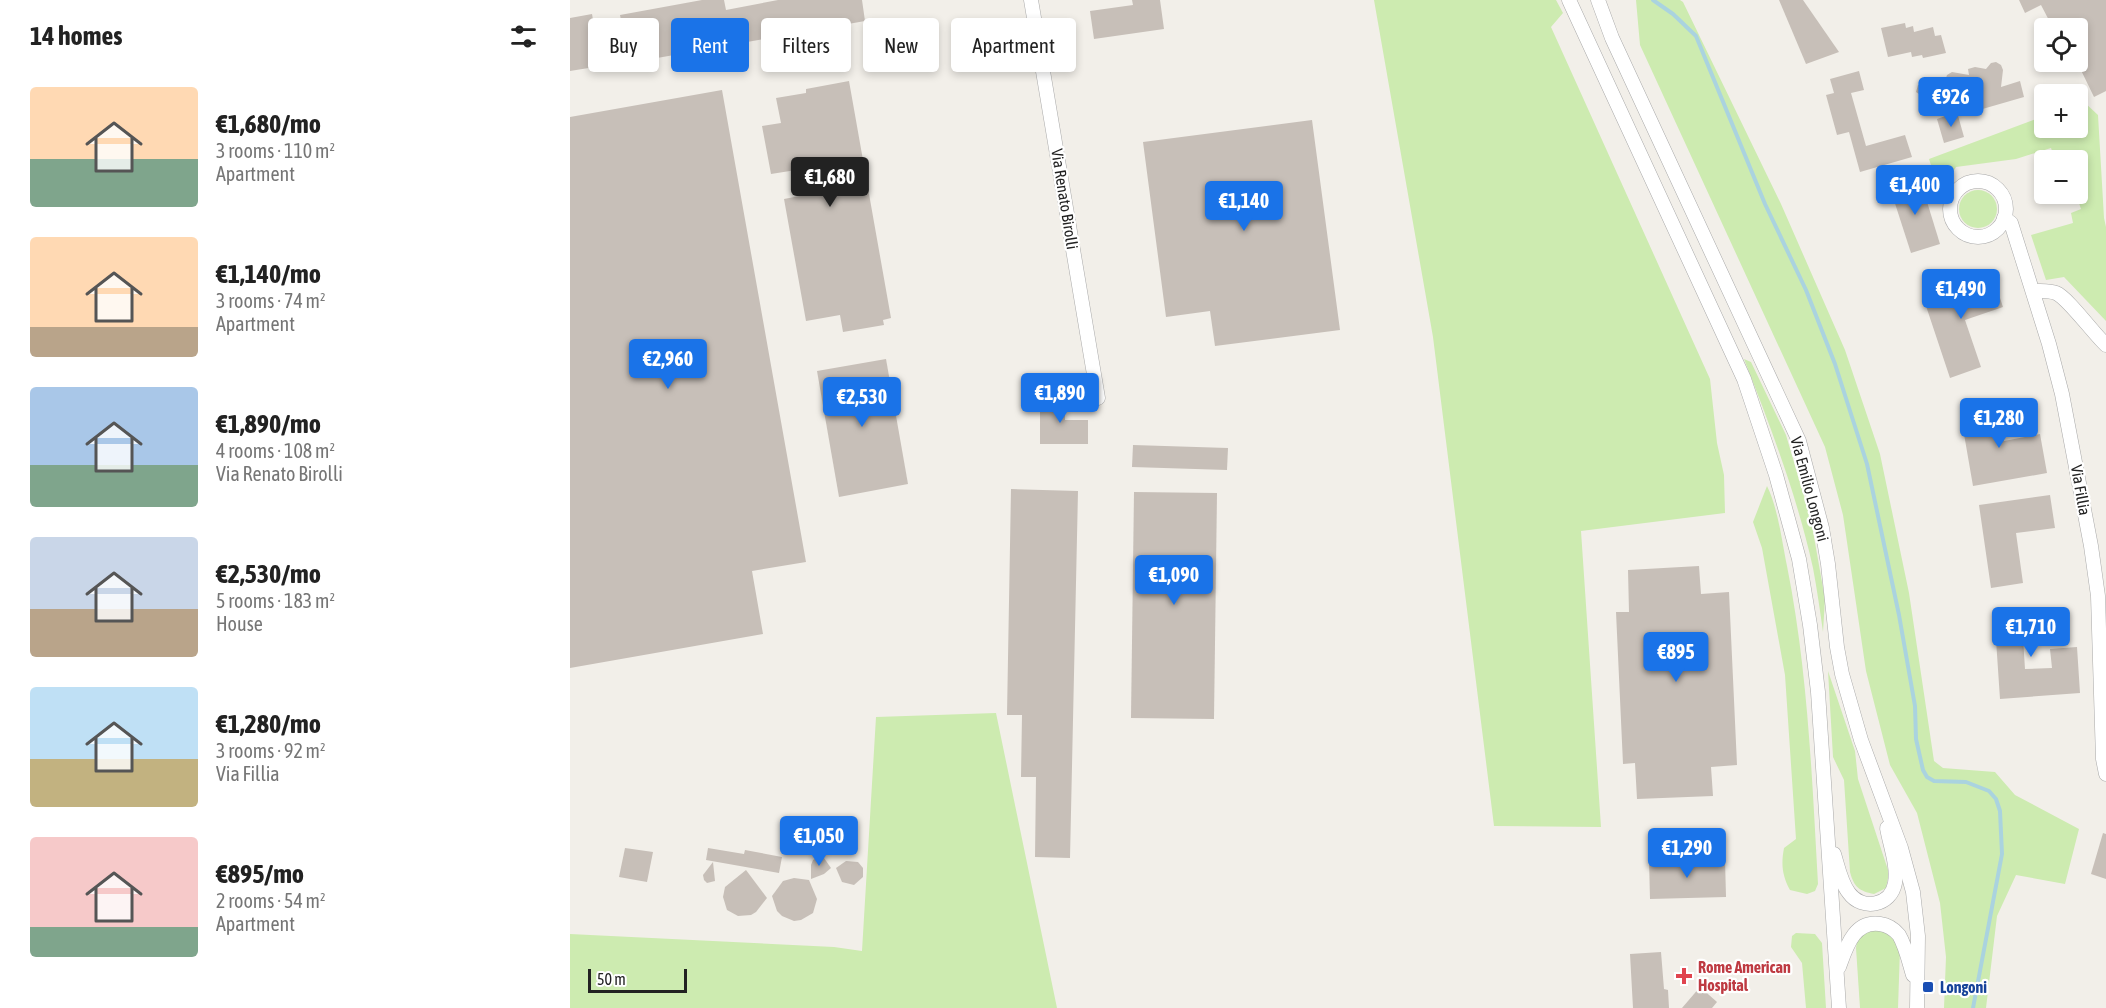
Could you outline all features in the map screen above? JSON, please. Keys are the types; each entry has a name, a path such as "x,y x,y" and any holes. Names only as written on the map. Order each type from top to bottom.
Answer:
{"street":[{"name":"Via Renato Birolli","path":"1031,0 1098,398"},
{"name":"Via Emilio Longoni","path":"1569,0 1744,379 1776,475 1799,559 1818,692 1839,1008"},
{"name":"Via Emilio Longoni","path":"1598,0 1612,38 1799,441 1822,528 1842,674 1861,740 1901,848 1913,892 1918,936 1917,1008"},
{"path":"1969,182 1988,183 2001,193 2005,201 2004,218 1992,233 1974,236 1965,234 1952,220 1951,202 1954,193 1969,182"},
{"name":"Via Fillia","path":"2004,218 2011,223 2062,394 2093,556 2098,596 2103,759 2106,774"},
{"path":"2032,291 2053,292 2064,298 2089,329 2106,345"},
{"path":"1827,830 1842,880 1849,894 1860,902 1870,904 1880,903 1886,899 1894,887 1894,868 1877,783"},
{"path":"1837,971 1855,931 1870,924 1883,924 1893,929 1901,939 1917,989"}],"green space":[{"path":"1374,0 1556,0 1563,13 1551,27 1710,379 1717,443 1724,475 1725,513 1581,531 1601,827 1494,826 1433,337"},
{"path":"1636,0 1680,0 1683,2 1781,204 1845,350 1880,454 1909,593 1934,761 1943,768 1995,772 2015,795 2079,829 2065,884 2016,875 1997,916 1986,1008 1944,1008 1946,957 1940,903 1917,813 1890,765 1866,671 1843,515 1825,447 1640,45"},
{"path":"2088,106 2098,115 2106,227 2106,321 2064,277 2046,280 2031,235 2073,223 2071,213 2081,209 2079,204 2088,204 2088,150 2052,150 2051,148 2034,150 2034,153 2016,159 1956,167 1940,193 1929,159 2034,120 2034,138 2088,138"},
{"path":"1978,190 1992,195 1997,209 1992,223 1978,228 1964,223 1959,209 1964,195"},
{"path":"1744,359 1751,362 1786,435 1811,520 1825,599 1823,632 1813,568 1799,515"},
{"path":"1767,486 1774,504 1794,605 1804,685 1818,884 1815,891 1807,894 1790,890 1783,869 1784,848 1796,839 1785,675 1762,548 1753,522"},
{"path":"1828,671 1855,751 1858,779 1889,873 1886,888 1874,894 1858,888 1850,872 1844,780 1833,757"},
{"path":"996,713 1057,1008 570,1008 570,934 834,947 862,951 876,717"},
{"path":"1867,929 1890,930 1900,949 1898,1008 1860,1008 1856,948 1857,942"},
{"path":"1796,933 1815,934 1822,943 1826,1008 1806,1008 1802,963 1791,947 1792,936"}],"building":[{"path":"702,0 724,0 726,10 778,0 862,0 865,18 863,21 851,23 851,18 761,18 761,40 749,42 749,18 671,18 671,56 659,58 659,18 621,18 620,15"},
{"path":"1132,0 1160,0 1164,29 1094,39 1090,11 1133,5"},
{"path":"1779,0 1803,0 1839,52 1806,64"},
{"path":"2019,0 2106,0 2106,91 2094,97 2082,72 2088,72 2088,18 2048,18 2041,5 2025,13"},
{"path":"592,14 593,18 588,18 588,68 570,71 570,18"},
{"path":"1905,23 1906,28 1913,26 1914,32 1933,27 1935,36 1941,35 1946,53 1923,58 1922,55 1912,57 1911,52 1888,57 1881,28"},
{"path":"1996,62 2003,70 2001,87 2020,81 2024,97 1979,110 1970,79 1956,90 1945,88 1938,92 1929,90 1922,96 1916,92 1918,85 1928,86 1935,81 1945,81 1947,75 1952,72 1969,75 1968,69 1975,67 1986,69 1991,63"},
{"path":"1859,71 1864,90 1851,93 1866,146 1905,135 1912,157 1860,172 1849,132 1837,135 1826,95 1834,93 1830,79"},
{"path":"849,81 891,318 883,320 884,325 843,332 840,315 806,321 784,199 820,192 815,167 771,174 762,126 781,123 776,98 806,93 806,89"},
{"path":"722,90 806,562 752,571 763,634 570,668 570,117"},
{"path":"1957,112 1964,137 1944,143 1937,119"},
{"path":"1312,120 1340,330 1215,346 1210,311 1166,317 1143,142"},
{"path":"1920,179 1940,244 1911,253 1890,188"},
{"path":"1992,274 2003,307 1965,320 1981,367 1950,378 1923,297"},
{"path":"886,359 908,484 839,497 817,371"},
{"path":"1040,397 1065,397 1065,420 1088,420 1088,444 1040,444"},
{"path":"1998,404 2004,441 2040,434 2047,473 1973,486 1960,411"},
{"path":"1133,445 1228,448 1227,470 1132,467"},
{"path":"1011,489 1078,491 1070,858 1035,857 1036,777 1021,777 1022,715 1007,715"},
{"path":"1134,492 1217,493 1214,719 1131,718"},
{"path":"2050,495 2055,528 2016,533 2023,583 1991,588 1979,505"},
{"path":"1699,566 1701,594 1729,592 1737,765 1711,767 1713,796 1637,799 1635,763 1623,764 1616,612 1629,612 1628,570"},
{"path":"2042,607 2044,637 2023,638 2025,669 2052,668 2050,649 2077,647 2080,693 2000,699 1994,610"},
{"path":"2103,833 2106,834 2106,879 2091,874"},
{"path":"625,848 653,852 647,882 619,877"},
{"path":"708,848 744,854 745,850 782,857 779,873 706,860"},
{"path":"818,857 824,858 831,868 824,874 811,879 811,865"},
{"path":"1725,859 1726,897 1650,899 1649,860"},
{"path":"846,861 858,862 863,868 863,877 854,885 842,882 836,868"},
{"path":"713,862 715,881 707,883 703,875"},
{"path":"746,870 767,898 756,912 751,915 738,916 727,910 723,897 725,887"},
{"path":"794,878 809,880 817,899 813,913 794,921 777,911 772,896 783,881"},
{"path":"1661,952 1664,989 1668,990 1669,1008 1633,1008 1630,954"},
{"path":"1700,987 1717,1002 1712,1008 1682,1008"}],"waterway":[{"path":"1653,0 1673,14 1696,36 1765,204 1806,290 1835,364 1867,464 1899,615 1915,706 1916,739 1923,770 1927,777 1934,781 1966,782 1989,791 1996,799 2000,811 2002,854 1973,1008"}],"place":[{"name":"Rome American Hospital","path":"1684,976"},
{"name":"Longoni","path":"1928,987"}]}
